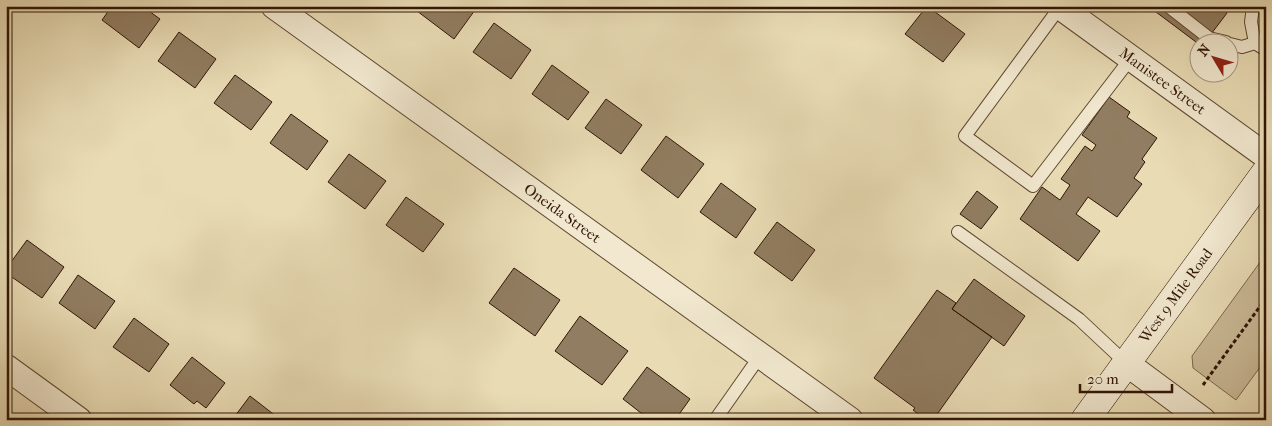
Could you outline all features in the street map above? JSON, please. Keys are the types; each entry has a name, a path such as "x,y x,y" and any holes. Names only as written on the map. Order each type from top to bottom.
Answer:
{"main road":[{"name":"West 9 Mile Road","path":"1085,420 1266,172"}],"street":[{"name":"Oneida Street","path":"274,6 850,420"},
{"name":"Manistee Street","path":"1060,7 1266,156"},
{"path":"1126,363 1204,420"},
{"path":"6,367 79,420"}],"lane":[{"path":"1168,6 1201,32"},
{"path":"1240,46 1260,47 1251,22 1253,6"},
{"path":"1060,7 965,136 1033,186 1131,58"},
{"path":"958,232 1079,319 1126,363"},
{"path":"715,420 760,356"}],"path":[{"path":"1200,388 1266,298"}],"shaded area":[{"path":"1266,254 1266,359 1236,400 1193,368 1192,356"}],"building":[{"path":"112,6 142,6 160,19 139,48 102,20"},
{"path":"421,6 470,6 475,10 454,39 417,11"},
{"path":"927,6 965,34 943,62 905,34"},
{"path":"1148,6 1217,6 1227,13 1213,32 1190,32 1190,38"},
{"path":"494,23 531,50 511,79 473,52"},
{"path":"179,32 216,59 195,88 158,61"},
{"path":"552,65 589,92 568,120 532,94"},
{"path":"235,75 272,102 251,130 214,103"},
{"path":"1109,97 1130,112 1127,117 1157,138 1142,159 1145,162 1134,178 1142,184 1117,217 1088,197 1076,214 1100,231 1078,261 1020,219 1042,187 1060,200 1070,185 1061,179 1085,146 1092,151 1096,145 1082,135"},
{"path":"606,99 642,125 621,154 585,128"},
{"path":"291,114 328,141 307,170 270,143"},
{"path":"666,136 704,164 678,198 641,170"},
{"path":"349,154 386,181 365,209 328,182"},
{"path":"721,183 756,209 736,238 700,212"},
{"path":"977,191 998,207 981,229 960,214"},
{"path":"406,197 444,224 423,252 386,225"},
{"path":"777,222 815,250 792,281 754,253"},
{"path":"27,240 64,267 42,298 6,273 6,269"},
{"path":"514,268 560,300 535,336 489,303"},
{"path":"78,275 115,301 95,329 59,303"},
{"path":"974,279 1025,316 1004,346 952,309"},
{"path":"937,290 956,303 952,309 992,337 933,420 926,420 913,410 915,408 874,378"},
{"path":"580,316 628,351 602,385 555,351"},
{"path":"134,318 169,344 149,372 113,347"},
{"path":"192,357 225,383 206,408 197,401 194,404 170,385"},
{"path":"647,367 690,399 675,420 650,420 623,399"},
{"path":"250,396 281,420 232,420"}]}
